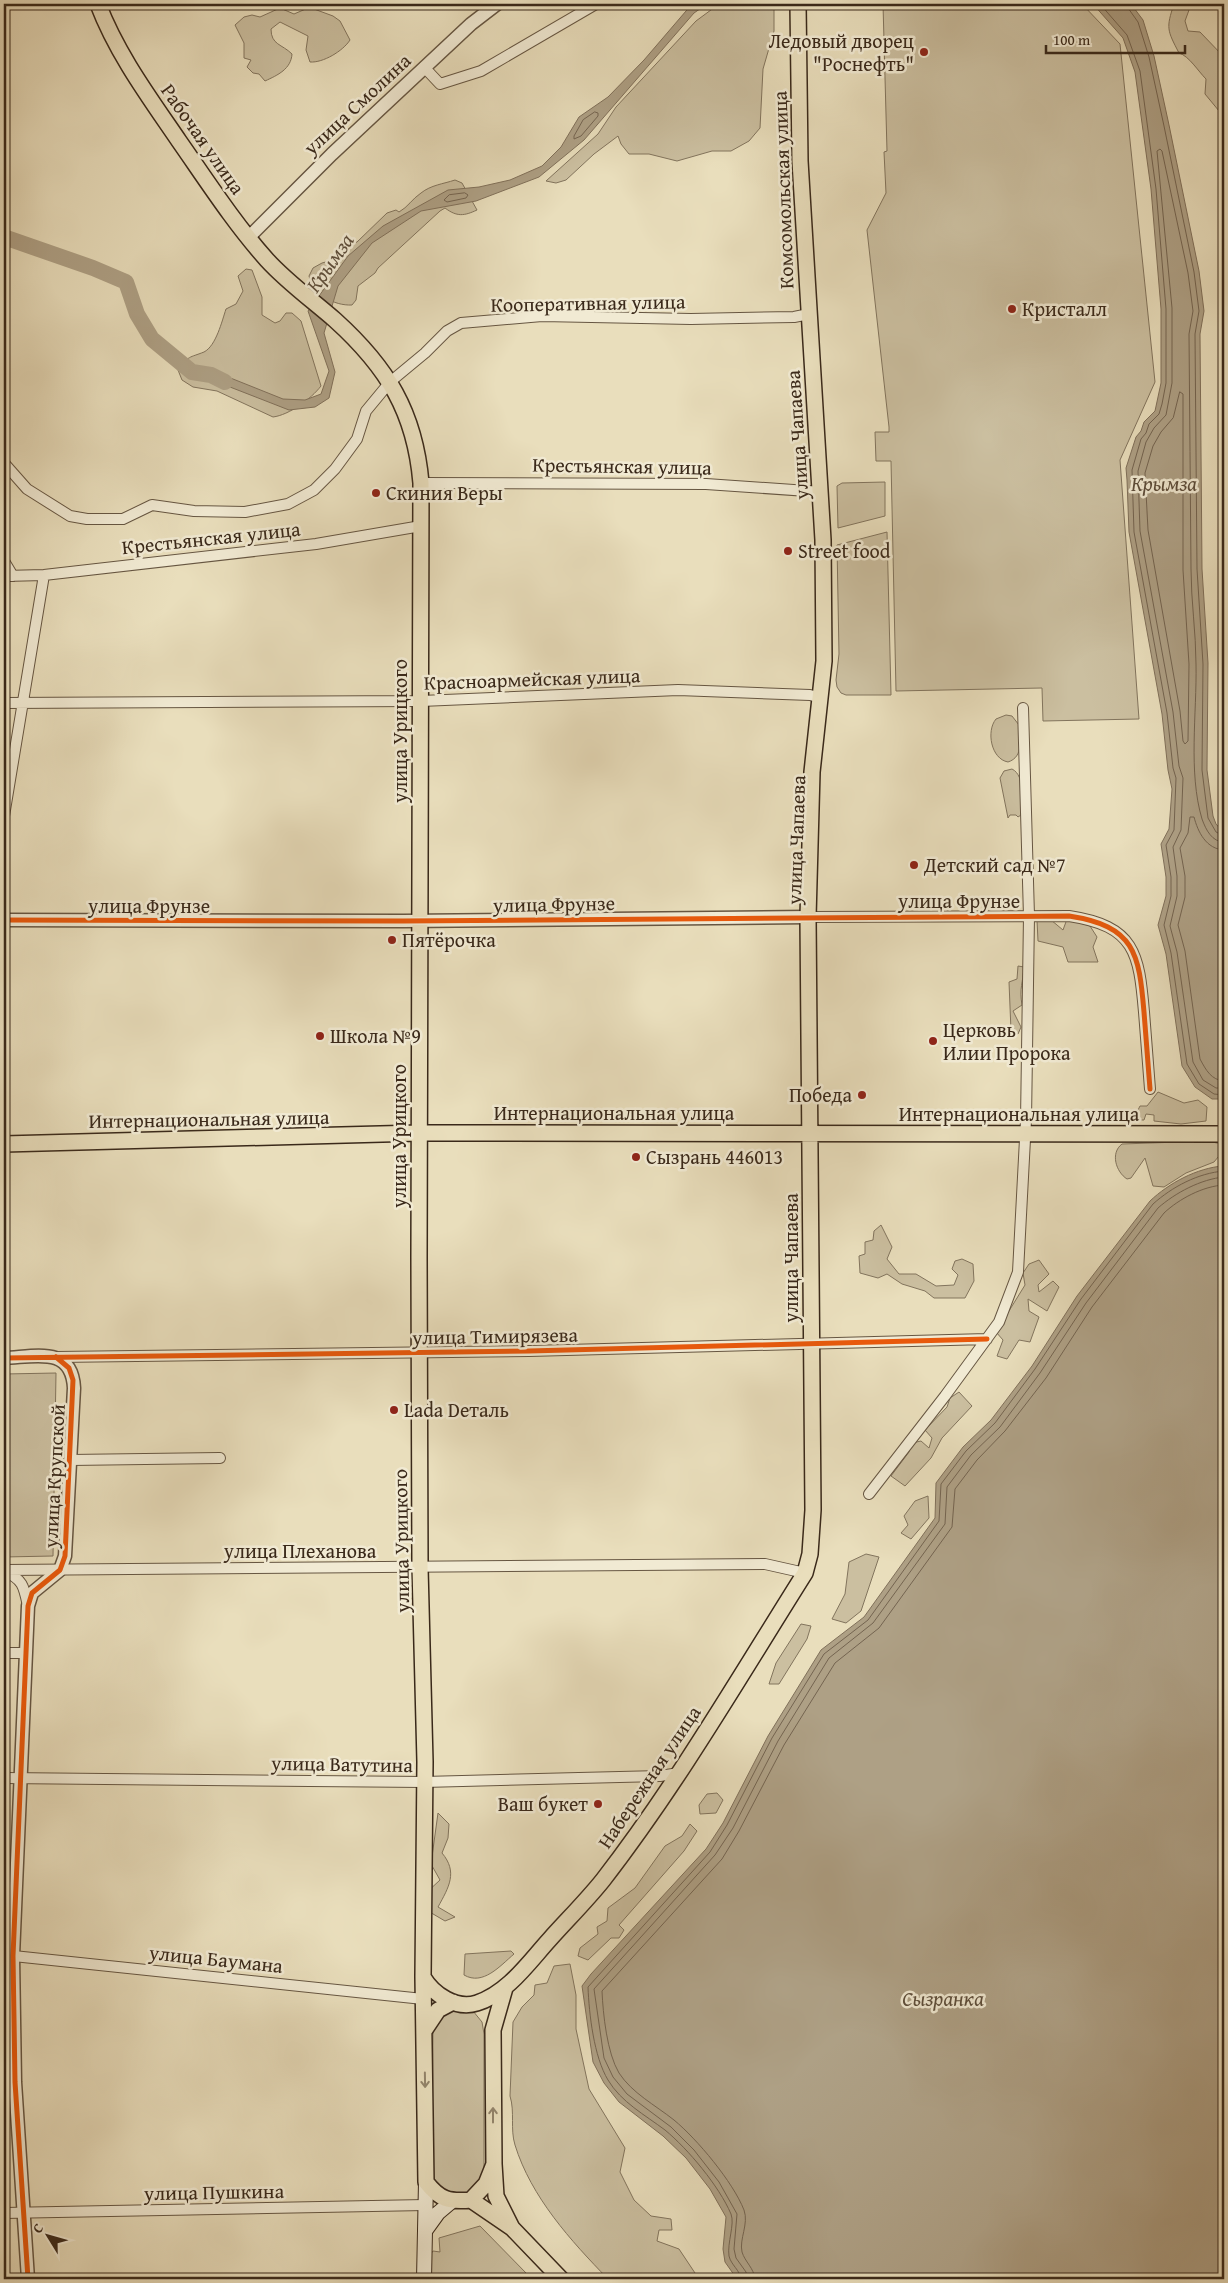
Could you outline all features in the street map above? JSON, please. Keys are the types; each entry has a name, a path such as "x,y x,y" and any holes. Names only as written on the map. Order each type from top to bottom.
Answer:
{"main road":[{"name":"Рабочая улица","path":"98,4 115,41 138,81 228,212 268,261 336,322"},
{"name":"Комсомольская улица","path":"798,8 800,161 809,314"},
{"name":"улица Чапаева","path":"805,1573 813,1529 808,917 812,772 824,661 822,492 809,314"},
{"name":"улица Урицкого","path":"336,322 375,362 390,382 402,403 418,454 421,483 419,1352 420,1568 424,1782 424,2032"},
{"name":"Интернациональная улица","path":"4,1144 419,1133 1224,1134"},
{"name":"Набережная улица","path":"505,1988 602,1881 679,1773 805,1573"},
{"path":"423,1977 435,1993 453,2002 474,2004 505,1988"},
{"path":"505,1988 492,2030 494,2164 496,2196 512,2228"},
{"path":"424,2279 426,2182 424,2032 438,2010 453,2002"},
{"path":"474,2004 486,2017 492,2030"},
{"path":"471,2200 486,2184 494,2164"},
{"path":"426,2182 436,2193 451,2202"},
{"path":"425,2232 438,2213 451,2202 471,2200 512,2228 561,2279"}],"street":[{"name":"улица Смолина","path":"248,238 311,174 424,67 497,4"},
{"path":"424,67 440,84 481,71 596,4"},
{"name":"Кооперативная улица","path":"4,463 27,489 70,516 87,519 123,519 152,506 194,511 245,512 288,504 314,490 335,469 357,438 366,411 390,382 425,353 447,331 461,323 542,316 691,319 794,317 809,314"},
{"name":"Крестьянская улица","path":"421,483 706,484 822,492"},
{"name":"Крестьянская улица","path":"8,576 44,575 316,544 421,526"},
{"path":"4,561 8,576"},
{"path":"4,816 44,575"},
{"name":"Красноармейская улица","path":"4,703 421,701 678,690 810,695 821,698"},
{"path":"869,1494 945,1396 999,1322 1018,1272 1025,1134 1029,916 1023,708"},
{"name":"улица Фрунзе","path":"4,920 419,921 1068,916 1104,925 1128,942 1136,955 1141,974 1150,1089"},
{"name":"улица Тимирязева","path":"4,1358 720,1347 987,1339"},
{"name":"улица Крупской","path":"28,2279 8,1955 20,1778 28,1606 32,1593 60,1570 65,1556 74,1380 68,1368 56,1356"},
{"path":"70,1460 220,1458"},
{"name":"улица Плеханова","path":"4,1571 765,1564 805,1573"},
{"path":"4,1571 16,1576 22,1584 28,1606"},
{"path":"4,1653 26,1653"},
{"name":"улица Ватутина","path":"4,1778 424,1782 660,1776 679,1773"},
{"name":"улица Баумана","path":"8,1955 423,1999"},
{"name":"улица Пушкина","path":"4,2213 425,2205"}],"shaded area":[{"path":"719,4 774,4 774,31 763,69 760,128 749,141 731,151 712,151 677,161 649,154 629,154 621,144 618,136 594,154 566,180 556,183 546,181 598,134 616,107 696,21"},
{"name":"Кристалл","path":"883,4 1082,4 1120,44 1155,382 1120,460 1139,719 1043,721 1042,688 896,691 891,461 876,461 875,432 889,432 889,427 867,230 886,193 884,152 887,151"},
{"path":"1174,4 1184,4 1189,10 1185,21 1188,31 1200,32 1224,57 1224,117 1205,94 1206,79 1190,60 1179,53 1172,39 1169,24"},
{"path":"280,8 294,14 308,8 333,16 340,21 350,40 332,56 321,61 310,62 306,50 308,36 280,22 271,29 271,34 278,44 292,54 291,59 283,71 265,81 259,74 253,73 247,67 251,60 244,58 244,43 235,25 244,17 252,15 260,17"},
{"path":"455,180 462,183 477,210 461,215 445,208 440,211 378,268 375,273 358,286 356,300 352,305 345,305 325,298 315,288 309,276 313,268 333,260 343,248 357,242 387,213 396,210 399,212 425,190"},
{"path":"246,269 252,270 262,297 262,315 275,323 280,321 286,313 292,313 301,321 321,386 299,406 279,416 273,417 217,391 193,387 182,380 178,370 187,359 204,352 212,344 226,309 236,304 243,291 238,276"},
{"path":"885,482 885,516 838,528 837,486 842,483"},
{"path":"887,532 891,695 846,695 841,693 837,687 836,680 839,654 837,545"},
{"path":"1006,715 1012,716 1019,725 1020,736 1019,752 1013,760 1008,762 998,756 994,750 991,737 991,730 996,719"},
{"path":"1012,769 1016,772 1021,783 1021,815 1018,817 1010,815 1008,818 1000,778 1004,771"},
{"path":"1067,919 1090,926 1097,937 1093,947 1098,962 1068,962 1063,947 1038,941 1037,920 1051,920 1063,930"},
{"path":"1018,966 1024,967 1021,990 1022,1005 1013,1011 1021,1027 1018,1034 1011,1031 1009,982 1017,979"},
{"path":"1158,1092 1184,1103 1198,1100 1207,1107 1206,1121 1181,1124 1154,1121 1154,1115 1146,1114 1144,1120 1133,1120 1140,1106 1147,1106"},
{"path":"1207,1141 1222,1144 1223,1151 1214,1162 1186,1173 1164,1187 1153,1186 1145,1158 1131,1178 1127,1179 1123,1176 1117,1167 1116,1152 1122,1144"},
{"path":"881,1225 892,1247 887,1259 899,1274 916,1274 936,1286 954,1285 958,1275 952,1269 955,1261 962,1259 973,1264 974,1281 965,1298 934,1298 925,1291 902,1284 887,1274 878,1278 860,1273 859,1256 865,1254 865,1242 873,1240 874,1231"},
{"path":"1039,1260 1049,1274 1038,1285 1039,1292 1053,1281 1059,1287 1047,1311 1028,1299 1029,1311 1039,1317 1030,1342 1019,1340 1007,1359 997,1356 1003,1340 996,1332 1025,1285 1023,1273 1029,1264"},
{"path":"56,1373 53,1556 4,1557 4,1374"},
{"path":"959,1392 972,1406 942,1438 931,1458 905,1486 891,1476 909,1452 912,1443 921,1441 929,1448 932,1438 925,1430 947,1407 950,1398"},
{"path":"928,1496 929,1518 911,1539 901,1533 908,1525 904,1516 915,1501"},
{"path":"866,1554 879,1557 861,1611 846,1623 832,1619 845,1594 849,1562"},
{"path":"801,1624 811,1626 807,1639 779,1684 769,1684 776,1663"},
{"path":"717,1793 723,1800 716,1813 700,1814 699,1805 707,1794"},
{"path":"438,1813 449,1824 448,1838 442,1853 447,1860 451,1873 446,1893 438,1907 455,1917 445,1921 428,1911 426,1893 440,1880 431,1864"},
{"path":"690,1824 697,1831 684,1851 619,1925 624,1930 619,1938 611,1938 588,1960 578,1956 580,1948 598,1934 597,1927 607,1921 608,1908 635,1888 665,1846 682,1836"},
{"path":"511,1951 514,1954 491,1973 478,1978 464,1975 465,1954"},
{"path":"570,1964 576,1995 576,2029 589,2089 625,2148 620,2172 634,2200 651,2216 671,2219 672,2230 659,2230 657,2241 679,2249 699,2279 608,2279 554,2217 531,2183 522,2164 515,2145 510,2096 513,2022 522,2007 534,1995 535,1985 547,1983 554,1966"},
{"path":"450,2009 473,2011 482,2022 484,2034 484,2174 472,2192 452,2197 432,2179 433,2026"},
{"path":"480,2226 528,2275 526,2279 430,2279 430,2255 433,2251 440,2252 439,2238"}],"water":[{"name":"Крымза","path":"692,4 707,4 694,13 584,140 539,177 476,201 421,211 372,243 338,286 324,333 335,372 329,398 315,407 289,410 230,387 203,379 205,371 233,379 283,399 305,400 321,394 329,371 308,311 348,256 383,226 448,190 479,187 510,180 542,166 561,147 579,117 608,97 644,60"},
{"name":"Крымза","path":"1093,4 1131,4 1143,20 1154,56 1169,125 1199,271 1204,311 1200,334 1202,569 1208,663 1207,770 1213,816 1216,824 1224,833 1224,1102 1223,1099 1212,1099 1195,1087 1182,1066 1166,954 1158,925 1166,896 1166,877 1161,844 1169,829 1172,789 1162,714 1129,532 1126,468 1136,437 1141,431 1144,422 1155,411 1161,383 1161,309 1151,189 1135,72 1123,38"},
{"name":"Сызранка","path":"1224,1164 1224,2279 737,2279 725,2262 723,2249 726,2217 710,2189 686,2158 663,2136 619,2102 604,2083 593,2062 582,1986 706,1849 723,1823 768,1736 821,1650 864,1617 935,1518 936,1483 963,1447 991,1420 1032,1366 1077,1296 1150,1201 1166,1188 1193,1173 1223,1166"}],"waterway":[{"name":"Крымза","path":"4,237 93,268 126,282 137,314 152,339 192,372 211,375 225,382"}],"cycle path":[{"path":"4,920 403,921 1069,916 1108,927 1120,935 1129,946 1135,958 1142,991 1150,1089"},
{"path":"4,1358 529,1351 987,1339"},
{"path":"28,2279 15,2082 13,1956 28,1606 32,1593 60,1570 65,1556 73,1380 69,1368 56,1357"}],"place":[{"name":"Ледовый дворец \"Роснефть\"","path":"924,52"},
{"name":"Кристалл","path":"1012,309"},
{"name":"Скиния Веры","path":"376,493"},
{"name":"Street food","path":"788,551"},
{"name":"Детский сад №7","path":"914,865"},
{"name":"Пятёрочка","path":"392,940"},
{"name":"Школа №9","path":"320,1036"},
{"name":"Церковь Илии Пророка","path":"933,1041"},
{"name":"Победа","path":"862,1095"},
{"name":"Сызрань 446013","path":"636,1157"},
{"name":"Lada Dеталь","path":"394,1410"},
{"name":"Ваш букет","path":"598,1804"}]}
